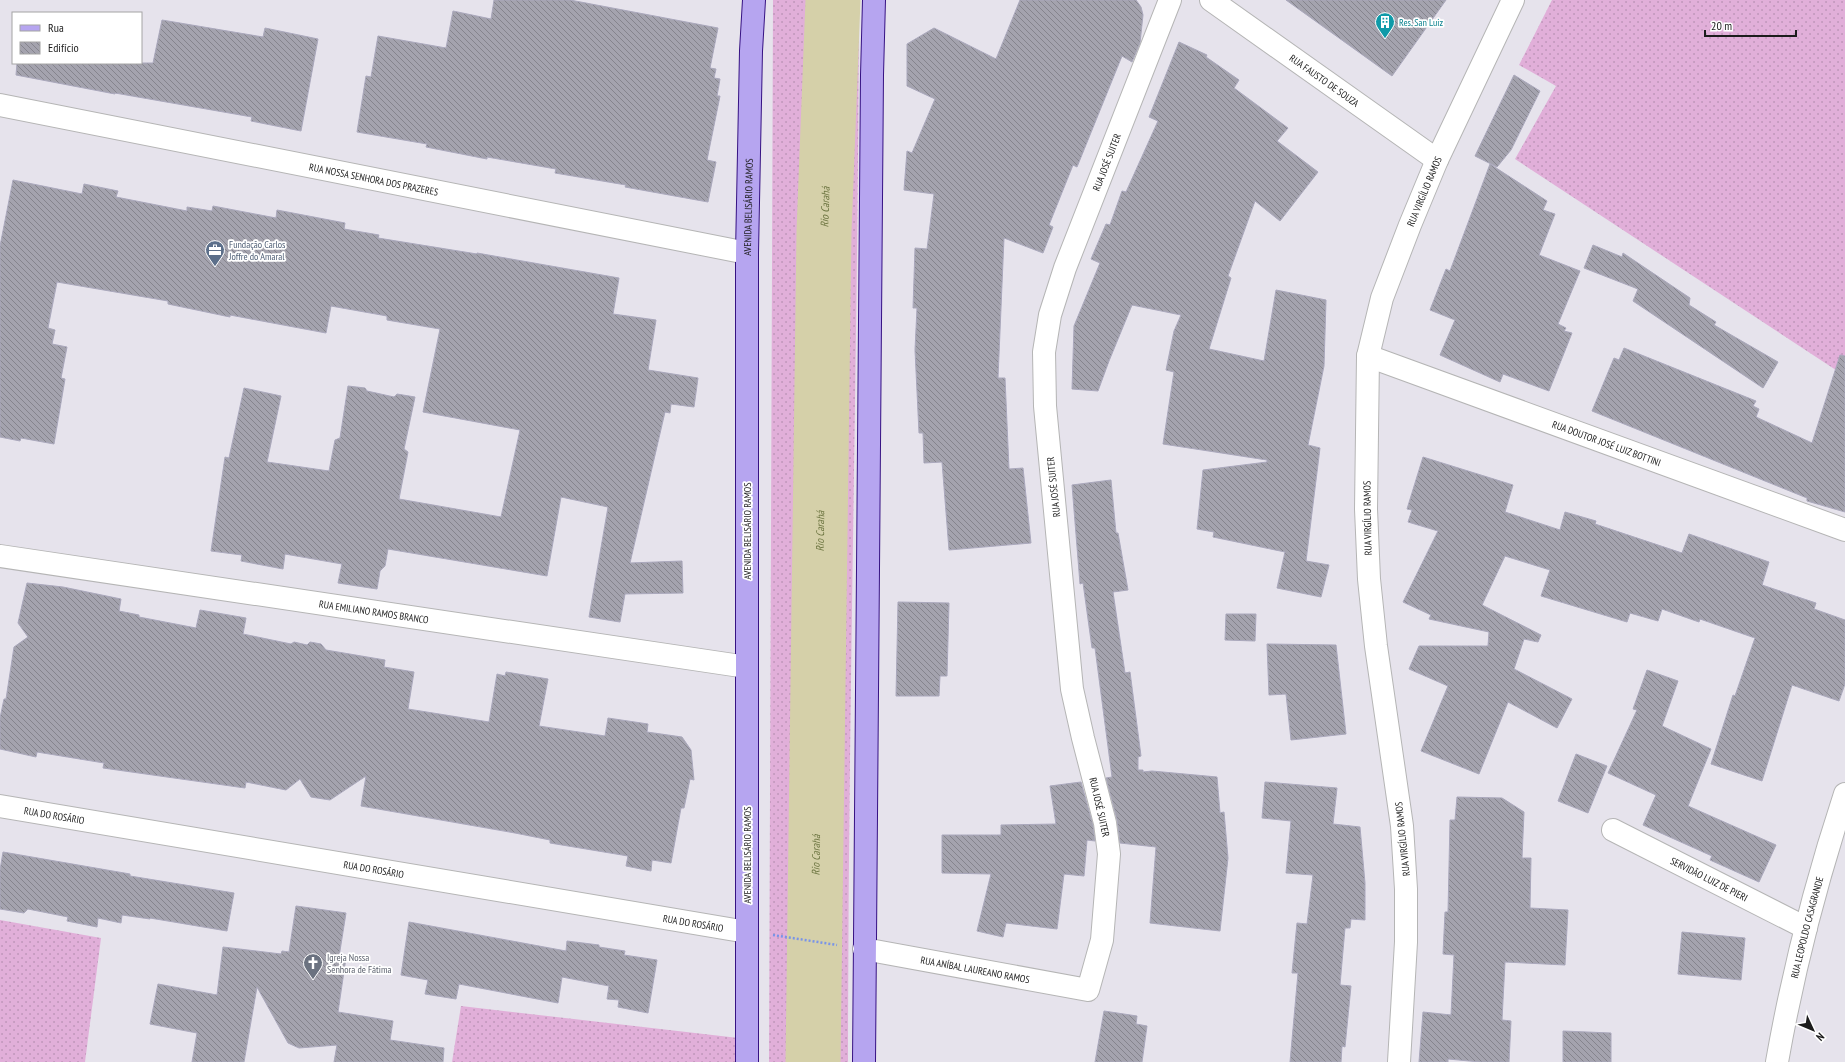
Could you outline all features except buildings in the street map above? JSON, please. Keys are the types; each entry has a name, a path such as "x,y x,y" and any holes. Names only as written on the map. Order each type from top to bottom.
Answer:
{"main road":[{"name":"AVENIDA BELISÁRIO RAMOS","path":"747,1062 747,253 754,0"},
{"path":"864,1062 874,0"}],"street":[{"name":"RUA JOSÉ SUITER","path":"1088,990 1102,940 1109,854 1105,823 1082,738 1072,689 1045,406 1044,352 1050,315 1064,268 1170,0"},
{"name":"RUA FAUSTO DE SOUZA","path":"1211,0 1437,160"},
{"name":"RUA VIRGÍLIO RAMOS","path":"1399,1062 1406,942 1406,889 1402,826 1376,646 1369,580 1366,509 1368,356 1382,298 1410,225 1437,160 1513,0"},
{"name":"RUA NOSSA SENHORA DOS PRAZERES","path":"0,105 747,253"},
{"name":"RUA DOUTOR JOSÉ LUIZ BOTTINI","path":"1368,356 1845,530"},
{"name":"RUA EMILIANO RAMOS BRANCO","path":"0,556 747,667"},
{"name":"RUA LEOPOLDO CASAGRANDE","path":"1777,1062 1784,1021 1806,928 1828,846 1845,794"},
{"name":"RUA DO ROSÁRIO","path":"0,806 747,932"},
{"name":"SERVIDÃO LUIZ DE PIERI","path":"1613,830 1806,928"},
{"name":"RUA ANÍBAL LAUREANO RAMOS","path":"864,949 1088,990"}],"path":[{"path":"776,936 838,945"}],"shaded area":[{"path":"773,0 859,0 848,929 848,1062 769,1062"},
{"path":"1552,0 1845,0 1845,376 1515,159 1556,86 1519,65"},
{"path":"0,920 101,938 85,1062 0,1062"},
{"path":"461,1006 747,1039 747,1062 452,1062"}],"waterway":[{"name":"Rio Carahá","path":"813,1062 824,231 833,0"}],"place":[{"name":"Res. San Luiz","path":"1385,39"},
{"name":"Fundação Carlos Joffre do Amaral","path":"215,267"},
{"name":"Igreja Nossa Senhora de Fátima","path":"313,980"}]}
